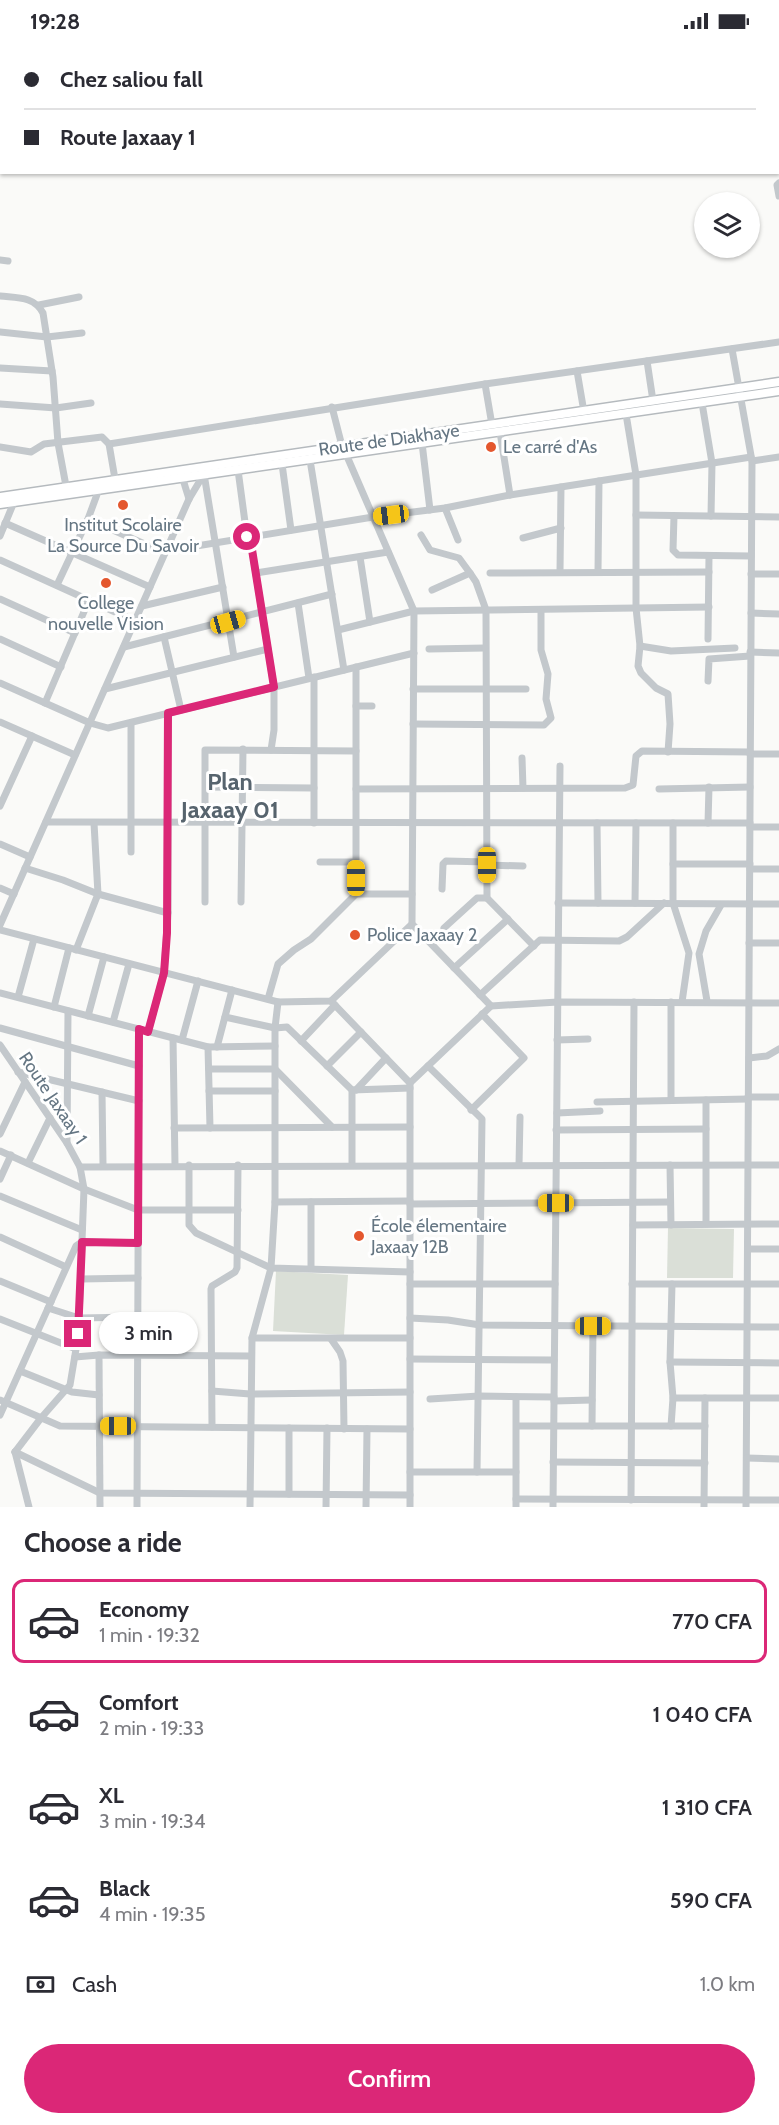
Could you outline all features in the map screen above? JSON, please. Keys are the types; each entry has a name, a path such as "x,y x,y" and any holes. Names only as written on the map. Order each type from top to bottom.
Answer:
{"main road":[{"name":"Route de Diakhaye","path":"0,504 204,470 779,382"},
{"name":"Route de Diakhaye","path":"204,470 238,470 310,460 344,450 422,443 779,392"},
{"name":"Route de Diakhaye","path":"0,497 116,479 181,474"}],"street":[{"path":"779,183 777,185 779,196"},
{"path":"0,296 26,298 39,305 44,313 58,443 66,486"},
{"path":"39,305 79,297"},
{"path":"0,332 47,337 82,333"},
{"path":"109,444 332,407 779,342"},
{"path":"732,349 751,459 746,1504"},
{"path":"647,361 653,401"},
{"path":"0,368 52,371"},
{"path":"577,371 584,412"},
{"path":"485,384 492,425"},
{"path":"0,404 56,408 91,403"},
{"path":"702,403 712,463 711,516"},
{"path":"332,407 344,450 414,611 412,924 491,1006"},
{"path":"626,414 636,475 636,608 640,646 638,666 641,673 660,691 668,694 670,724 668,752"},
{"path":"500,432 510,495"},
{"path":"0,447 31,452 44,444 102,437 109,444 116,479"},
{"path":"422,443 430,510"},
{"path":"88,519 166,552 216,542 445,508 510,495 712,463 779,457"},
{"path":"310,460 344,670"},
{"path":"282,464 291,530"},
{"path":"0,925 204,470"},
{"path":"204,470 234,657"},
{"path":"238,470 274,687 274,730 271,750"},
{"path":"181,474 189,500"},
{"path":"598,572 599,481"},
{"path":"560,572 561,487"},
{"path":"57,585 88,519 99,489"},
{"path":"0,536 14,502"},
{"path":"445,508 459,540"},
{"path":"636,515 779,517"},
{"path":"674,516 674,554 751,556"},
{"path":"5,523 150,587"},
{"path":"523,538 561,528"},
{"path":"421,535 430,550 459,558 476,582 486,610 487,898 534,946"},
{"path":"256,573 388,552"},
{"path":"708,639 709,556"},
{"path":"360,557 370,622"},
{"path":"0,560 135,621"},
{"path":"490,573 709,572"},
{"path":"432,590 470,573"},
{"path":"751,574 779,574"},
{"path":"142,606 222,587"},
{"path":"123,647 332,594"},
{"path":"0,598 75,633"},
{"path":"45,703 89,600"},
{"path":"298,603 311,678 314,823"},
{"path":"338,630 414,611 709,607"},
{"path":"413,724 544,725 551,718 546,699 548,674 541,650 541,610"},
{"path":"752,614 779,614"},
{"path":"164,636 181,710"},
{"path":"0,639 61,667"},
{"path":"640,646 671,651 735,648"},
{"path":"429,649 485,648"},
{"path":"105,689 268,649"},
{"path":"0,683 90,723 108,728 414,653"},
{"path":"708,681 709,659 712,657 779,653"},
{"path":"268,999 278,964 311,939 356,894 356,667"},
{"path":"413,689 526,688"},
{"path":"356,706 372,706"},
{"path":"148,1032 164,973 168,913 168,713"},
{"path":"0,722 75,755"},
{"path":"131,723 131,852"},
{"path":"0,804 32,736"},
{"path":"241,902 243,749"},
{"path":"205,902 205,750 356,751"},
{"path":"356,789 630,787 638,753 642,751 779,754"},
{"path":"522,758 523,788"},
{"path":"553,1503 560,766"},
{"path":"206,787 314,788"},
{"path":"708,823 709,787"},
{"path":"659,789 750,787"},
{"path":"46,822 708,823 779,827"},
{"path":"54,1007 73,949 98,894 94,823"},
{"path":"597,823 598,903"},
{"path":"635,903 636,823"},
{"path":"673,823 668,903 689,953 682,1002"},
{"path":"0,844 30,857"},
{"path":"442,889 443,864 446,861 523,866"},
{"path":"320,862 356,862"},
{"path":"672,864 779,869"},
{"path":"25,868 63,879 98,894 168,913"},
{"path":"0,888 14,894"},
{"path":"356,894 412,894"},
{"path":"444,928 477,898 487,898"},
{"path":"558,903 779,904"},
{"path":"480,995 540,940 619,941 668,903"},
{"path":"707,1001 699,954 706,931 721,905"},
{"path":"453,968 508,919"},
{"path":"301,1041 333,1003 412,924"},
{"path":"0,930 278,1002 333,1003 410,1086 410,1507"},
{"path":"18,997 34,939"},
{"path":"749,943 779,943"},
{"path":"689,953 699,954"},
{"path":"88,1016 104,957"},
{"path":"113,1022 129,964"},
{"path":"182,1040 198,981"},
{"path":"210,1128 209,1069 213,1047 225,1017 232,990"},
{"path":"0,993 213,1047 275,1046"},
{"path":"250,1507 252,1338 271,1268 275,1202 275,1028 278,1002"},
{"path":"225,1017 275,1028 287,1027 354,1090 410,1086 491,1006 558,1002 779,1003"},
{"path":"629,1502 634,1002"},
{"path":"671,1002 672,1100"},
{"path":"67,1143 68,1011"},
{"path":"471,1110 524,1058 482,1014"},
{"path":"0,1028 139,1066"},
{"path":"137,1507 139,1029"},
{"path":"327,1066 361,1032"},
{"path":"173,1038 175,1165"},
{"path":"557,1040 588,1039"},
{"name":"Route Jaxaay 1","path":"0,1046 67,1143 80,1167 84,1190 79,1318 70,1385 15,1452"},
{"path":"749,1058 767,1056 779,1049"},
{"path":"352,1165 354,1090 386,1058"},
{"path":"428,1066 482,1119 477,1472"},
{"path":"209,1069 275,1069 332,1127"},
{"path":"18,1072 139,1101"},
{"path":"0,1134 25,1082"},
{"path":"209,1091 275,1091"},
{"path":"102,1092 103,1165"},
{"path":"597,1101 779,1098"},
{"path":"706,1100 706,1224"},
{"path":"557,1113 600,1111"},
{"path":"519,1165 520,1116"},
{"path":"28,1163 51,1118"},
{"path":"174,1128 410,1127"},
{"path":"556,1130 706,1129"},
{"path":"0,1151 84,1190 138,1210 189,1212 238,1210"},
{"path":"0,1179 11,1155"},
{"path":"80,1167 103,1165 779,1165"},
{"path":"189,1165 189,1225 192,1230 236,1252 271,1268 410,1272"},
{"path":"212,1427 211,1289 212,1286 235,1272 237,1268 238,1165"},
{"path":"670,1165 670,1224"},
{"path":"0,1196 82,1230"},
{"path":"275,1202 670,1202"},
{"path":"311,1202 311,1268"},
{"path":"633,1225 779,1224"},
{"path":"0,1237 66,1267"},
{"path":"0,1414 3,1401 20,1371 76,1246 82,1242 138,1243"},
{"path":"748,1249 779,1249"},
{"path":"81,1279 138,1278"},
{"path":"0,1281 79,1318 138,1317"},
{"path":"410,1284 555,1284"},
{"path":"632,1284 779,1284"},
{"path":"670,1426 673,1398 670,1362 672,1284"},
{"path":"410,1318 480,1325 779,1327"},
{"path":"0,1319 76,1349"},
{"path":"592,1426 593,1326"},
{"path":"252,1338 410,1338"},
{"path":"331,1339 342,1356 344,1429"},
{"path":"75,1358 99,1355 251,1356"},
{"path":"99,1355 100,1507"},
{"path":"410,1359 554,1360"},
{"path":"670,1362 779,1363"},
{"path":"20,1371 67,1391 99,1395"},
{"path":"212,1391 250,1394 410,1392"},
{"path":"430,1399 479,1396 592,1400"},
{"path":"516,1397 516,1503 746,1504 779,1500"},
{"path":"673,1398 779,1398"},
{"path":"704,1503 705,1398"},
{"path":"3,1401 60,1426 410,1429"},
{"path":"517,1426 705,1426"},
{"path":"289,1428 289,1494"},
{"path":"326,1507 327,1428"},
{"path":"366,1507 367,1429"},
{"path":"15,1452 99,1493 410,1495"},
{"path":"15,1452 29,1507"},
{"path":"747,1458 779,1459"},
{"path":"554,1462 705,1463"},
{"path":"410,1472 516,1472"}],"shaded area":[{"path":"668,1228 734,1229 733,1278 667,1278"},
{"path":"276,1271 348,1275 344,1335 273,1331"}],"place":[{"name":"Le carré d'As","path":"491,447"},
{"name":"Institut Scolaire La Source Du Savoir","path":"123,505"},
{"name":"College nouvelle Vision","path":"106,583"},
{"name":"Police Jaxaay 2","path":"355,935"},
{"name":"École élementaire Jaxaay 12B","path":"359,1236"}],"district":[{"name":"Plan Jaxaay 01","path":"230,796"}],"route":[{"path":"78,1334 82,1242 138,1243 139,1029 148,1032 164,973 168,913 168,713 274,687 250,537 247,537"}]}
